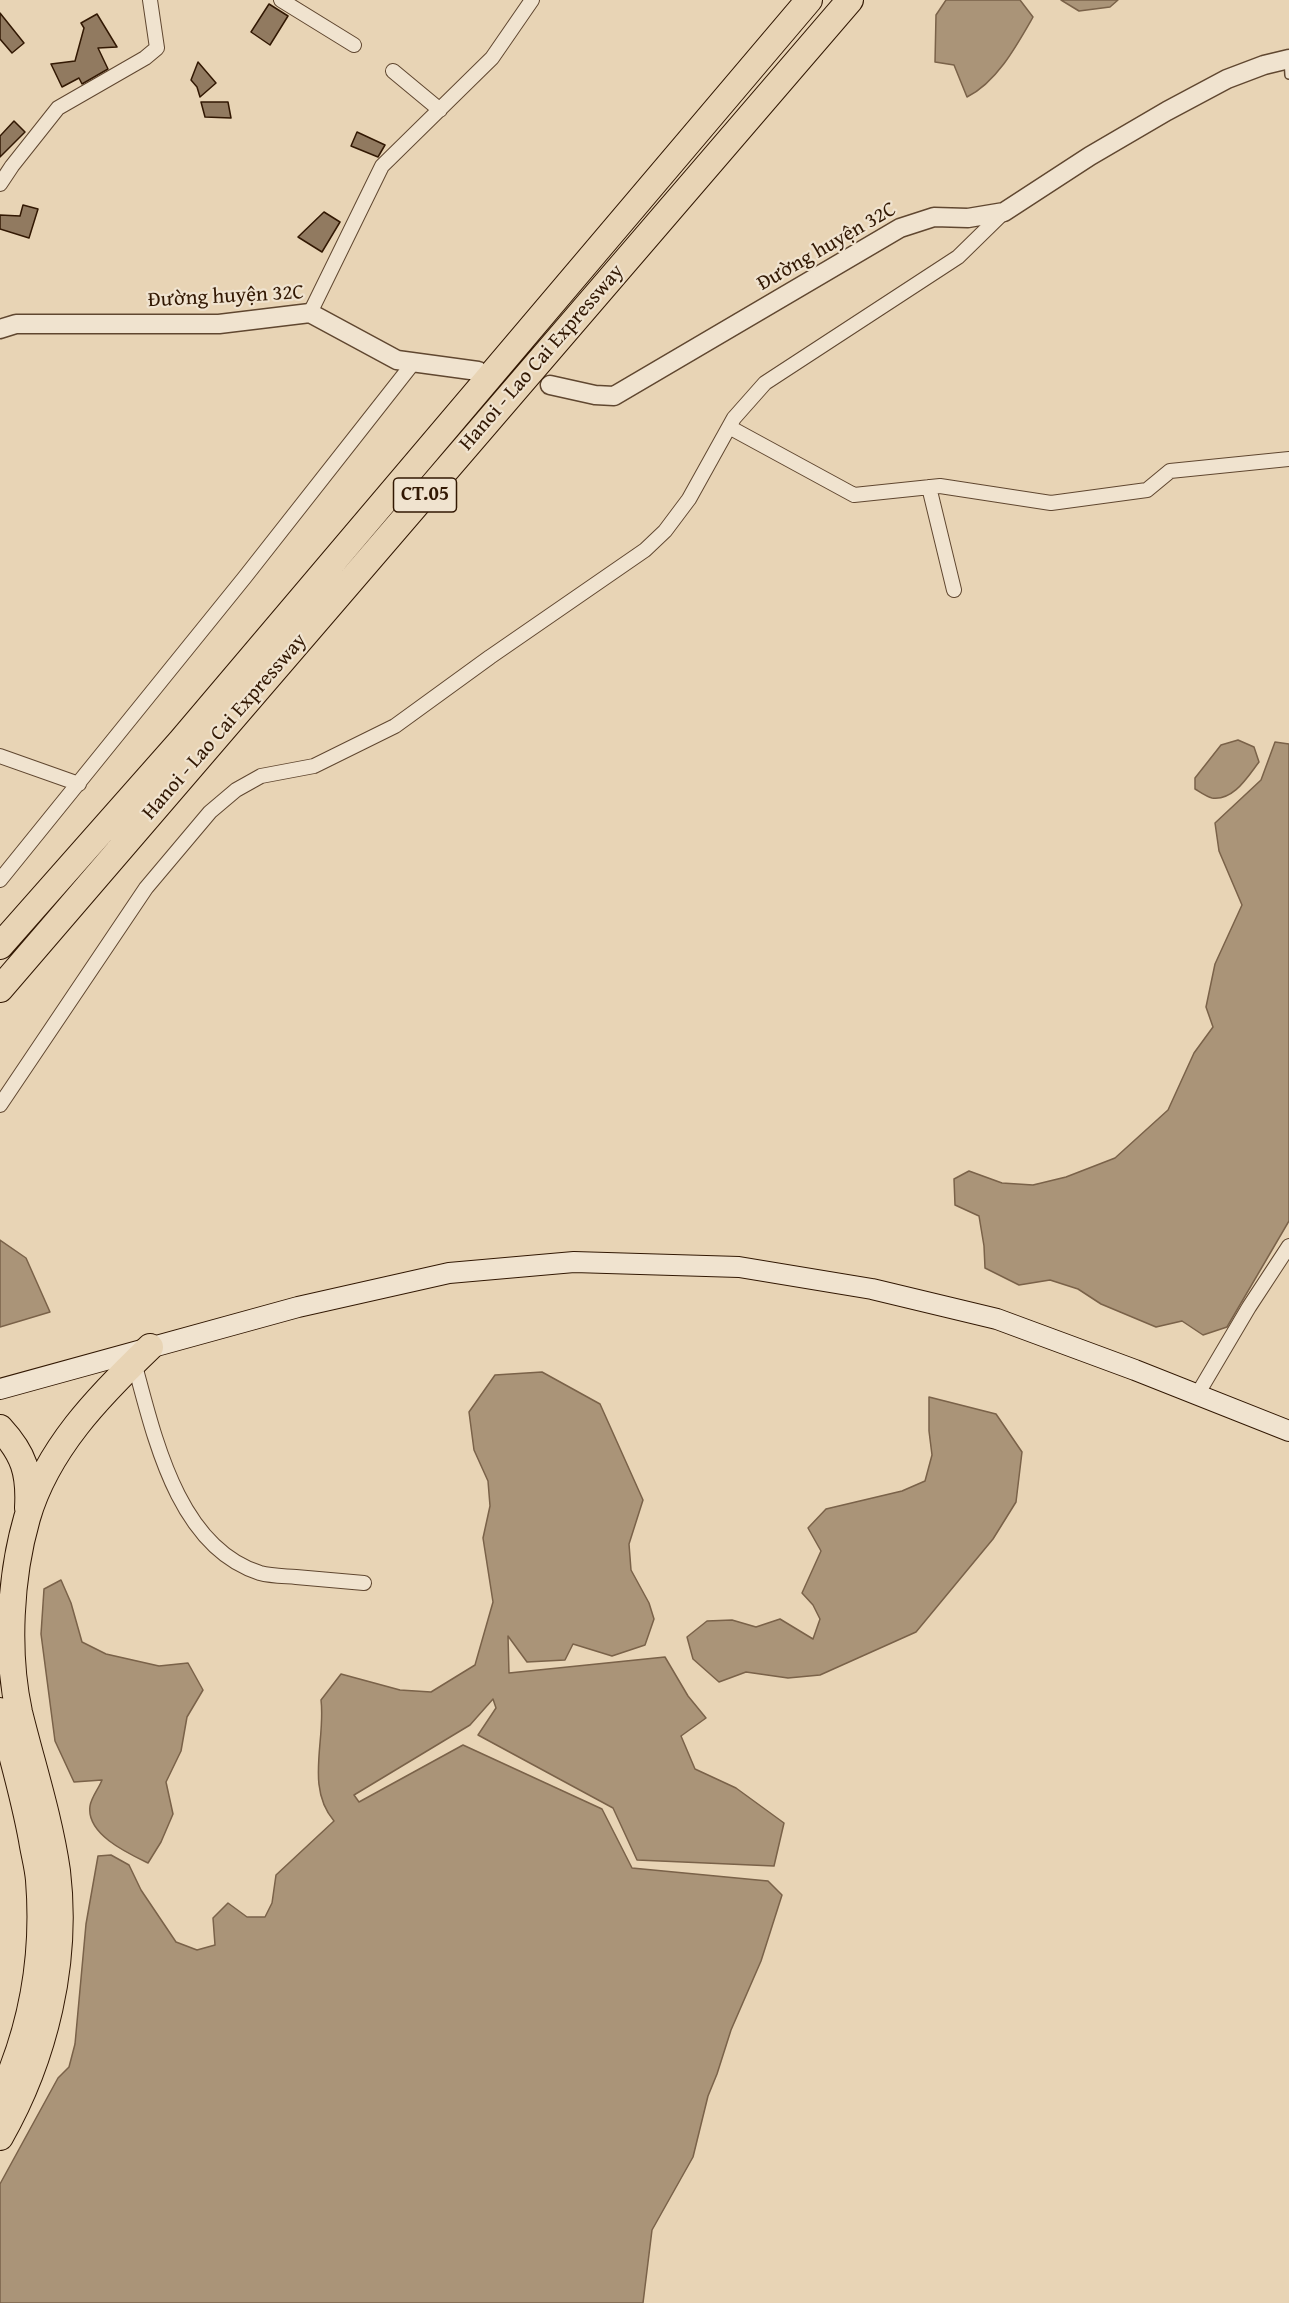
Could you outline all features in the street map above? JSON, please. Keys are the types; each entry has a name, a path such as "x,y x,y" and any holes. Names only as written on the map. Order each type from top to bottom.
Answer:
{"highway":[{"name":"Hanoi - Lao Cai Expressway","path":"0,946 181,741 809,0"},
{"name":"Hanoi - Lao Cai Expressway","path":"0,989 850,0"},
{"path":"27,1517 48,1469 72,1429 108,1387 142,1354"},
{"path":"0,1428 13,1442 26,1465 29,1491 27,1517 15,1568 12,1619 14,1678 19,1711 38,1777 51,1835 57,1872 60,1917 52,1995 43,2037 20,2099 0,2137"},
{"path":"0,1460 8,1462 18,1472 29,1491"},
{"path":"0,1711 26,1811 39,1879 40,1942 33,1999 25,2032 0,2098"}],"main road":[{"path":"0,1389 142,1354 298,1307 449,1273 574,1262 739,1267 872,1289 997,1319 1289,1431"}],"street":[{"path":"0,184 58,108 145,58 157,48 150,0"},
{"path":"281,0 354,45"},
{"path":"310,313 382,166 492,58 532,0"},
{"name":"Đường huyện 32C","path":"550,385 595,395 614,396 900,228 934,218 968,218 1004,212 1090,156 1167,111 1227,80 1288,64"},
{"path":"393,71 440,110"},
{"path":"0,1105 146,888 210,812 236,790 261,776 314,766 395,726 645,550 665,531 689,499 734,418 765,383 958,257 1004,212"},
{"name":"Đường huyện 32C","path":"0,329 16,324 219,324 310,313 398,360 478,370"},
{"path":"0,880 414,362"},
{"path":"729,427 854,495 940,486 1051,503 1147,490 1170,471 1289,459"},
{"path":"929,487 954,590"},
{"path":"0,756 79,784"},
{"path":"1197,1395 1249,1307 1289,1246"},
{"path":"142,1354 170,1482 192,1519 218,1548 244,1567 263,1574 364,1583"}],"shaded area":[{"path":"946,0 1020,0 1033,17 1013,51 997,72 988,82 967,97 954,65 935,62 936,15"},
{"path":"1061,0 1118,0 1110,7 1079,11"},
{"path":"1238,740 1254,747 1259,762 1240,786 1234,792 1220,798 1212,798 1195,789 1195,778 1221,745"},
{"path":"1275,742 1289,744 1289,1221 1227,1327 1203,1335 1182,1321 1156,1327 1101,1304 1078,1289 1050,1280 1019,1285 985,1268 979,1216 955,1205 954,1179 969,1171 1002,1183 1033,1185 1066,1177 1115,1158 1168,1110 1194,1053 1213,1027 1206,1007 1215,964 1242,905 1219,851 1215,823 1261,780"},
{"path":"0,1240 26,1258 50,1312 0,1327"},
{"path":"542,1372 600,1404 643,1500 629,1544 631,1570 649,1603 654,1619 645,1645 612,1656 573,1644 565,1660 527,1662 508,1636 509,1673 665,1657 688,1696 706,1718 681,1736 695,1769 736,1788 784,1823 774,1866 637,1860 613,1808 478,1735 496,1708 493,1699 470,1725 354,1795 359,1802 463,1745 602,1809 632,1868 768,1881 782,1895 761,1961 731,2030 708,2096 693,2157 652,2230 643,2303 0,2303 0,2184 58,2078 69,2067 75,2044 86,1924 98,1856 111,1855 129,1865 141,1890 176,1942 197,1950 215,1945 213,1918 228,1903 247,1917 265,1917 272,1903 276,1875 334,1821 325,1808 318,1778 321,1700 341,1674 400,1690 431,1692 475,1665 493,1602 483,1538 490,1506 488,1481 474,1450 469,1412 495,1375"},
{"path":"929,1397 996,1414 1022,1452 1016,1502 993,1539 916,1632 820,1675 788,1678 746,1672 719,1682 693,1659 687,1637 707,1621 732,1620 756,1627 780,1619 813,1639 820,1619 813,1605 802,1593 821,1551 808,1528 826,1509 902,1491 925,1481 932,1455"},
{"path":"61,1580 71,1603 82,1642 106,1654 159,1666 188,1663 203,1690 187,1717 181,1751 166,1782 173,1814 161,1842 148,1863 119,1848 101,1834 94,1825 90,1816 90,1806 102,1780 74,1782 55,1741 41,1634 44,1589"}],"building":[{"path":"269,4 288,16 270,45 251,32"},
{"path":"0,13 24,43 12,53 0,39"},
{"path":"97,14 117,47 98,48 108,69 82,84 79,78 62,87 51,64 75,61 84,28 81,23"},
{"path":"198,62 216,83 200,97 197,87 191,80"},
{"path":"201,102 228,102 231,118 205,117"},
{"path":"14,121 25,132 0,157 0,136"},
{"path":"357,132 385,145 378,157 351,146"},
{"path":"23,205 38,209 29,238 0,229 0,215 20,216"},
{"path":"324,212 340,222 322,252 298,237"}]}
